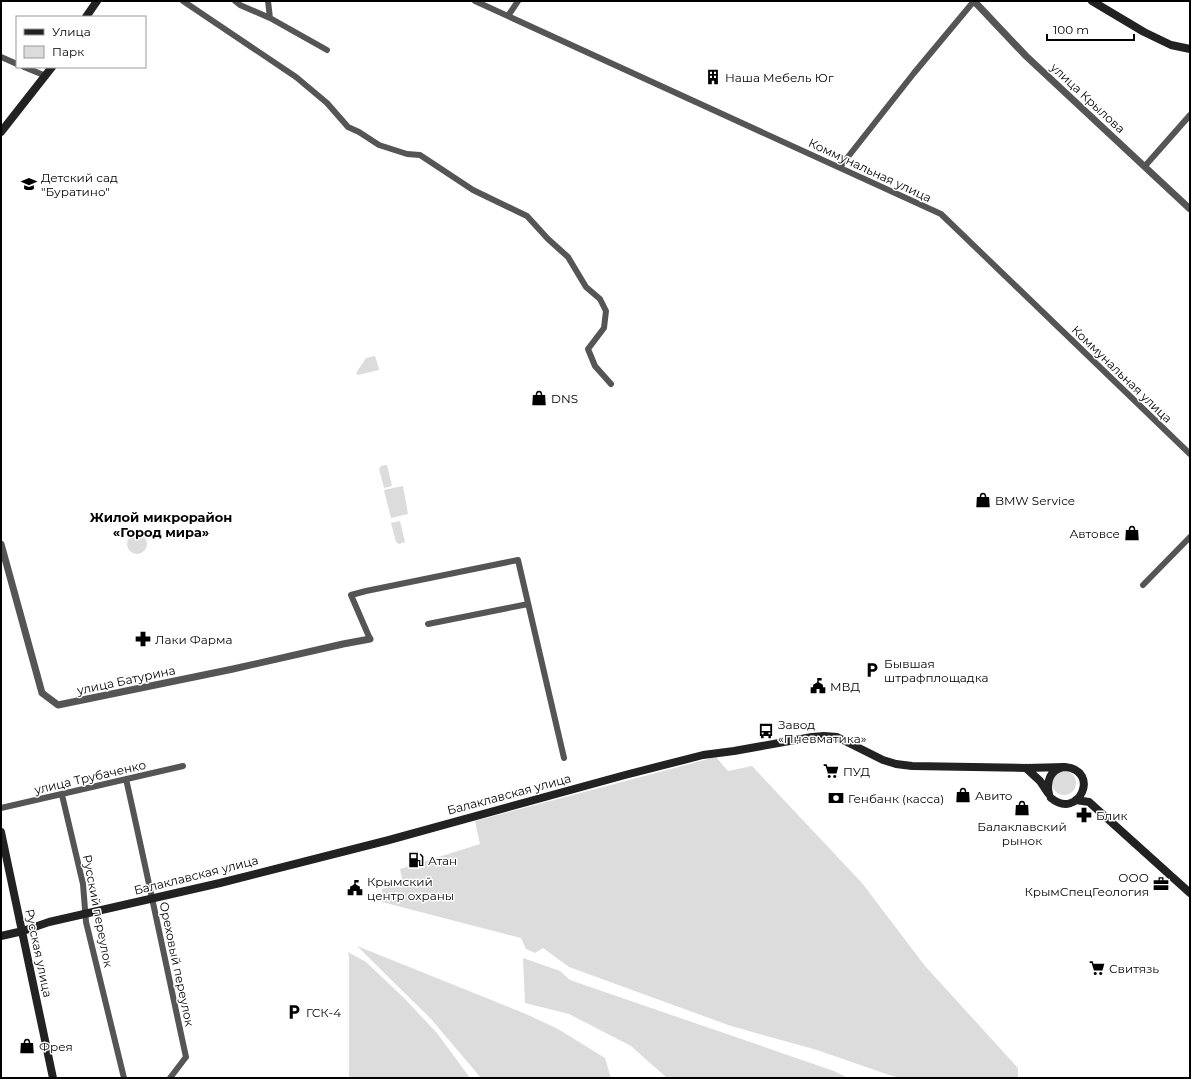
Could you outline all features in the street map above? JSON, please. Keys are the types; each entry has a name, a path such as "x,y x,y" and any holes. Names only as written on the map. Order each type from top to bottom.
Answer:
{"main road":[{"path":"1092,1 1171,45 1190,48"},
{"path":"87,16 94,2"},
{"path":"1,132 51,68"},
{"name":"Балаклавская улица","path":"1,936 23,931 47,922 224,882 389,840 703,755 812,737 837,737 883,760 896,764 912,766 1026,768 1065,767"},
{"path":"1026,768 1040,782 1050,796 1062,803 1070,803 1082,794 1084,780 1079,772 1070,767 1059,768 1050,776 1048,782 1050,796"},
{"path":"1083,791 1089,802 1190,893"},
{"path":"1076,800 1089,802"},
{"name":"Русская улица","path":"1,832 53,1078"}],"street":[{"path":"183,1 296,77 327,103 348,127 379,145 407,154 420,155 473,190 527,216 568,257 586,287 600,299 606,311 604,328 588,350 595,366 611,384"},
{"path":"235,1 270,18 327,50"},
{"path":"268,1 270,18"},
{"name":"Коммунальная улица","path":"475,1 941,214 1190,454"},
{"path":"508,16 518,1"},
{"path":"840,167 914,73 974,1"},
{"name":"улица Крылова","path":"974,1 1026,56 1190,208"},
{"path":"1,57 16,64"},
{"path":"26,68 46,76"},
{"path":"1145,166 1190,115"},
{"path":"1143,585 1190,537"},
{"name":"улица Батурина","path":"1,544 42,694 58,705 370,639"},
{"path":"370,639 351,595 518,560 564,758"},
{"path":"428,624 528,604"},
{"name":"улица Трубаченко","path":"1,808 183,766"},
{"name":"Ореховый переулок","path":"126,779 146,864 152,899 186,1057 170,1078"},
{"name":"Русский переулок","path":"62,795 83,884 85,914 124,1078"}],"green space":[{"path":"375,356 379,370 358,375 356,373 366,358"},
{"path":"387,465 392,486 384,488 379,469 381,466"},
{"path":"403,486 408,514 391,518 384,490"},
{"path":"400,521 405,542 399,544 396,542 391,523"},
{"path":"137,534 144,537 147,544 144,551 137,554 130,551 127,544 130,537"},
{"path":"716,757 728,771 752,766 862,883 925,966 1018,1068 1018,1078 901,1078 889,1075 817,1050 731,1026 569,967 543,948 535,953 526,949 521,938 382,902 382,889 403,883 400,869 480,844 475,821"},
{"path":"1064,771 1072,775 1076,783 1072,791 1064,795 1056,791 1052,783 1056,775"},
{"path":"357,946 526,1014 558,1029 605,1058 611,1078 481,1078 431,1019"},
{"path":"348,952 366,962 405,999 437,1033 470,1078 349,1078"},
{"path":"523,958 560,971 570,980 834,1071 848,1078 667,1078 631,1046 569,1014 525,1003"}],"place":[{"name":"Наша Мебель Юг","path":"713,77"},
{"name":"Детский сад \"Буратино\"","path":"29,184"},
{"name":"DNS","path":"539,398"},
{"name":"BMW Service","path":"983,500"},
{"name":"Автовсе","path":"1132,533"},
{"name":"Лаки Фарма","path":"143,639"},
{"name":"Бывшая штрафплощадка","path":"872,670"},
{"name":"МВД","path":"818,686"},
{"name":"Завод «Пневматика»","path":"766,731"},
{"name":"ПУД","path":"831,771"},
{"name":"Авито","path":"963,795"},
{"name":"Генбанк (касса)","path":"836,798"},
{"name":"Балаклавский рынок","path":"1022,808"},
{"name":"Блик","path":"1084,815"},
{"name":"Атан","path":"416,860"},
{"name":"ООО КрымСпецГеология","path":"1161,884"},
{"name":"Крымский центр охраны","path":"355,888"},
{"name":"Свитязь","path":"1097,968"},
{"name":"ГСК-4","path":"294,1012"},
{"name":"Фрея","path":"27,1046"}],"district":[{"name":"Жилой микрорайон «Город мира»","path":"161,524"}]}
